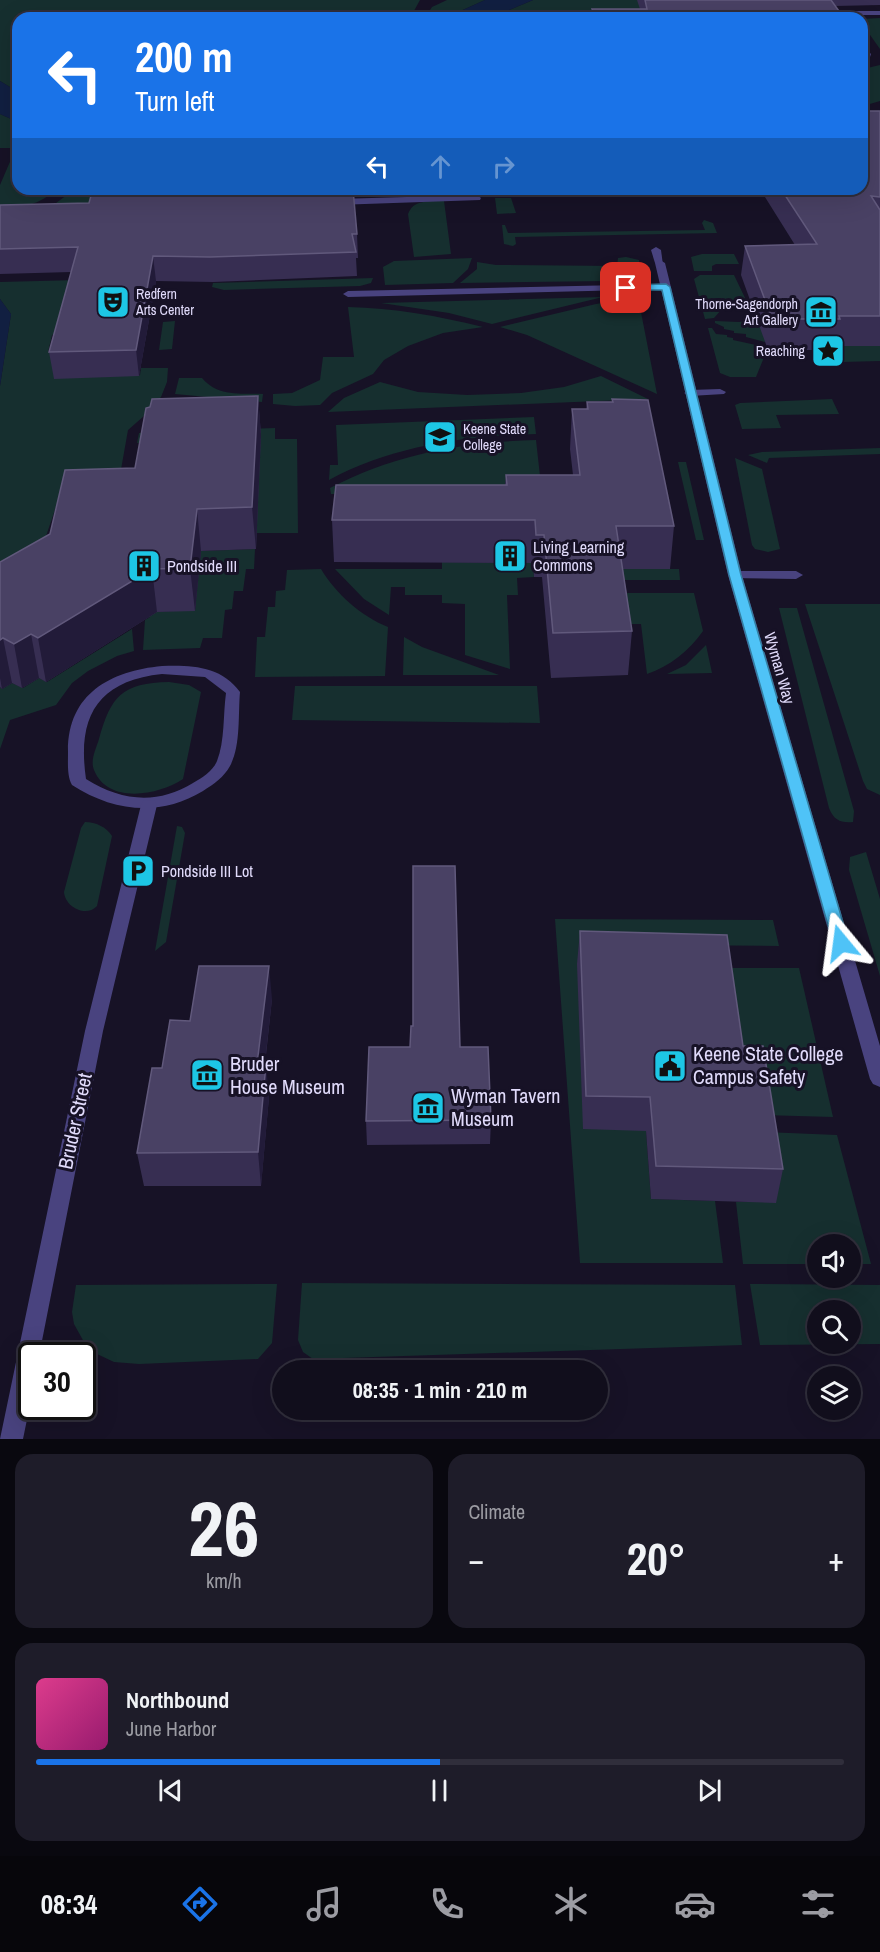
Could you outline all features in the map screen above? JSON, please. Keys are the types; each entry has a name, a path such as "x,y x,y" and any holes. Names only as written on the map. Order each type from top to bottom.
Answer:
{"street":[{"path":"831,12 829,11 854,12"},
{"path":"328,202 477,198"},
{"name":"Wyman Way","path":"656,250 735,575 880,1079"},
{"path":"348,294 666,287"},
{"path":"690,393 720,392"},
{"path":"735,575 796,575"},
{"path":"151,671 206,672 223,680 233,692 225,763 208,781 183,795 148,806 114,801 96,794 78,781 74,758 77,726 89,702 105,686 129,675 151,671"},
{"name":"Bruder Street","path":"11,1439 94,1031 148,806"}],"green space":[{"path":"0,0 420,0 413,12 12,12 12,88 0,81"},
{"path":"447,0 485,0 458,12 429,12 432,7"},
{"path":"533,0 639,0 693,12 504,12"},
{"path":"880,18 880,49 868,32 868,19"},
{"path":"880,65 880,101 868,105 868,68"},
{"path":"0,114 12,119 12,148 0,148"},
{"path":"12,157 12,195 50,195 37,202 0,210 0,185"},
{"path":"67,195 161,195 172,198 52,206"},
{"path":"200,195 391,195 336,197"},
{"path":"495,198 511,198 516,213 497,214"},
{"path":"444,201 451,254 414,257 408,214 416,204"},
{"path":"704,220 713,223 717,233 515,237 516,244 513,246 504,244 502,225 505,225 508,233 705,230 702,223"},
{"path":"702,254 734,254 739,264 716,264 712,266 712,271 694,271 691,257"},
{"path":"472,258 468,269 453,283 385,285 383,267 394,261"},
{"path":"618,258 639,260 640,275 607,281 460,283 477,269 477,262 496,265 617,266"},
{"path":"700,275 734,275 746,300 762,311 727,309 721,310 714,318 705,319 694,279"},
{"path":"373,278 371,283 360,286 224,290 212,287 213,283"},
{"path":"79,280 65,334 52,335 48,352 61,352 134,376 140,375 141,368 168,368 167,382 161,397 153,408 128,430 117,492 60,495 44,542 0,610 0,386 11,314 0,299 0,282"},
{"path":"603,297 492,324 449,313 381,303"},
{"path":"638,297 657,394 527,335 500,327 596,304"},
{"path":"348,307 416,313 483,327 443,333 408,346 384,360 373,374 332,393 320,405 273,404 273,394 292,393 320,380 323,357 354,357"},
{"path":"765,318 765,342 746,337 746,334 734,333 715,323 715,321 739,322"},
{"path":"175,321 172,349 159,350 163,322"},
{"path":"708,328 712,328 716,334 727,335 733,340 767,350 756,377 730,377 720,373"},
{"path":"829,334 880,343 880,361 842,362"},
{"path":"601,376 648,399 328,412 344,398 380,382 418,392 467,395 521,393 564,387"},
{"path":"179,378 202,378 215,388 230,393 263,394 262,402 175,394"},
{"path":"832,399 839,414 776,415 781,428 742,429 735,405 740,403"},
{"path":"534,417 536,434 456,440 403,451 353,468 329,480 330,465 338,465 336,425"},
{"path":"275,428 275,439 297,439 298,533 240,533 156,442 137,443 139,433"},
{"path":"536,440 542,494 331,494 330,488 354,476 404,458 456,447"},
{"path":"880,448 880,454 769,458 767,463 748,455 762,452"},
{"path":"735,458 762,469 780,549 768,552 755,549 752,545"},
{"path":"678,462 686,462 704,540 696,540"},
{"path":"255,549 254,569 246,569 243,591 234,591 232,609 225,610 222,638 203,638 200,648 143,650 145,620 150,617 147,615 151,612 195,610 201,551"},
{"path":"442,562 533,563 534,577 517,578 518,595 507,595 510,669 465,655 465,604 442,603 442,595 405,595 405,587 391,587 389,615 364,599 335,569 442,569"},
{"path":"612,566 627,569 679,569 680,580 615,580"},
{"path":"321,569 350,603 368,617 388,627 385,676 255,677 257,637 265,637 268,607 275,607 276,591 285,590 287,570"},
{"path":"617,593 694,593 703,631 678,657 647,674 641,624 621,624"},
{"path":"805,604 880,604 880,795 867,789 863,781"},
{"path":"779,608 797,608 854,811 853,822 838,820 829,808"},
{"path":"132,629 134,651 117,656 88,671 72,683 56,705 10,720 0,749 0,687 2,689 12,683 23,688 39,678 47,682"},
{"path":"404,637 422,647 499,675 403,675"},
{"path":"706,645 712,673 667,674 686,665"},
{"path":"169,682 189,685 201,692 183,779 161,789 135,794 110,788 101,781 94,770 93,762 108,712 114,702 129,689 140,685"},
{"path":"295,686 537,686 540,723 292,720"},
{"path":"85,822 100,826 112,836 97,906 82,911 68,902 64,892 81,828"},
{"path":"177,826 182,827 185,833 166,942 155,951"},
{"path":"866,852 880,899 880,976 849,870 850,857"},
{"path":"555,919 773,920 779,946 661,945 646,1131 651,1199 715,1201 723,1263 580,1263"},
{"path":"722,968 799,968 833,1117 762,1115 737,1079"},
{"path":"765,1132 837,1135 871,1264 861,1264 861,1234 807,1234 807,1264 743,1264 736,1202 776,1202"},
{"path":"302,1283 735,1285 742,1345 313,1359 303,1352 298,1340"},
{"path":"277,1284 272,1343 258,1359 139,1364 114,1362 96,1353 96,1342 84,1342 74,1324 72,1312 76,1285"},
{"path":"750,1284 807,1284 807,1288 861,1288 861,1285 880,1285 880,1344 861,1344 861,1300 807,1300 807,1345 760,1345"}],"water":[{"path":"485,0 533,0 504,12 458,12"},
{"path":"0,81 12,88 12,119 0,114"},
{"path":"0,299 11,314 0,386"}],"building":[{"path":"645,0 831,0 840,12 593,12 592,9 647,9"},
{"path":"868,111 880,111 880,197 871,196 880,210 880,316 839,316 840,319 772,319 745,246 817,244 785,195 868,195"},
{"name":"Redfern Arts Center","path":"91,195 354,195 357,234 352,234 356,252 210,257 153,256 136,350 49,352 78,247 0,249 0,205 89,203"},
{"name":"Pondside III","path":"258,396 252,507 197,509 190,568 152,569 38,638 31,634 14,644 3,638 0,640 0,562 50,534 65,470 135,468 146,408 150,407 152,399"},
{"path":"612,399 648,400 674,526 616,526 632,631 553,633 544,535 536,535 535,520 332,520 336,485 507,485 506,475 580,475 572,409 588,409 587,402 613,402"},
{"path":"413,866 455,866 460,1047 488,1047 491,1120 366,1121 369,1047 410,1047 411,1026 413,1026"},
{"path":"580,931 727,935 743,1046 763,1046 783,1169 656,1166 650,1097 586,1096"},
{"name":"Bruder House Museum","path":"199,966 269,966 257,1064 266,1064 258,1152 137,1153 152,1068 162,1068 170,1020 190,1021"}],"place":[{"name":"Redfern Arts Center","path":"113,302"},
{"name":"Thorne-Sagendorph Art Gallery","path":"821,312"},
{"name":"Reaching","path":"828,351"},
{"name":"Keene State College","path":"440,437"},
{"name":"Living Learning Commons","path":"510,556"},
{"name":"Pondside III","path":"144,566"},
{"name":"Pondside III Lot","path":"138,871"},
{"name":"Keene State College Campus Safety","path":"670,1066"},
{"name":"Bruder House Museum","path":"207,1075"},
{"name":"Wyman Tavern Museum","path":"428,1108"}],"route":[{"path":"626,288 666,287 693,409 735,575 841,943"}]}
